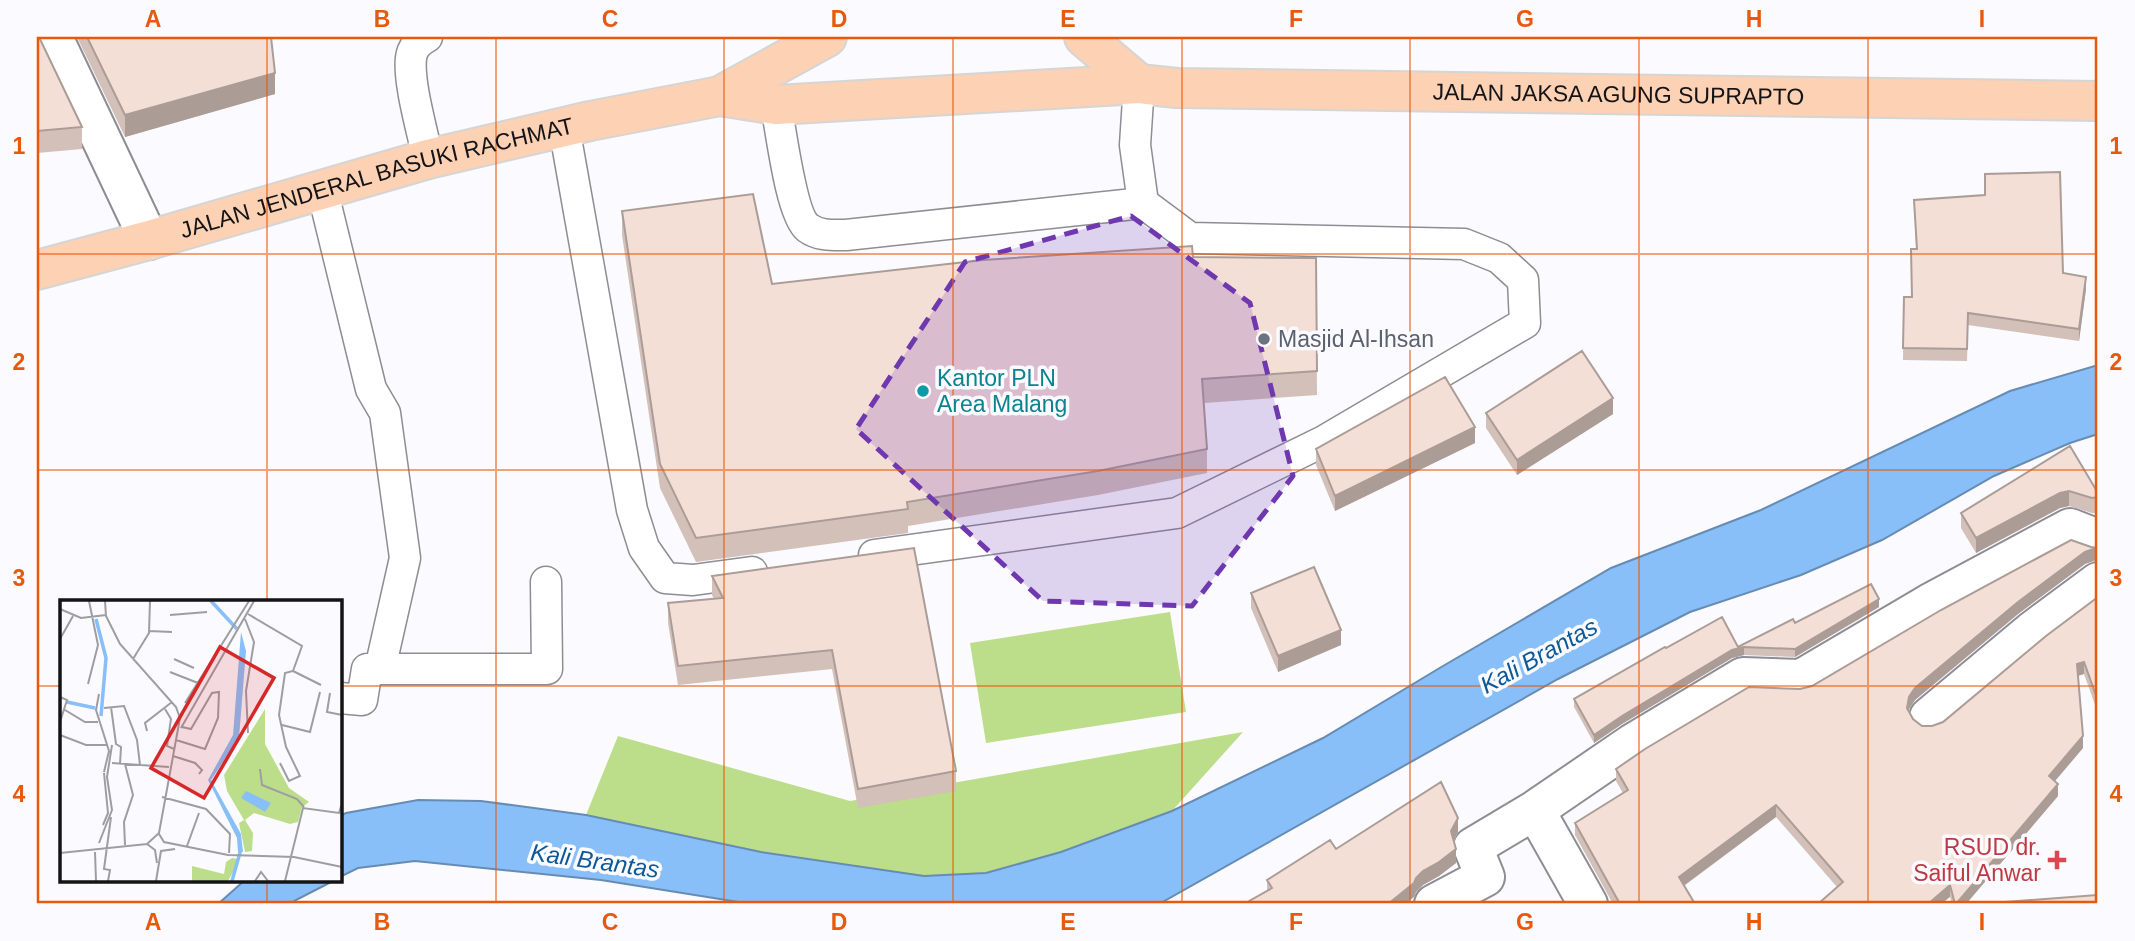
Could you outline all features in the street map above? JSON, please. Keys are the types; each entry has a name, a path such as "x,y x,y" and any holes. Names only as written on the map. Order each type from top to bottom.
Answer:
{"main road":[{"name":"JALAN JENDERAL BASUKI RACHMAT","path":"37,270 428,159 720,96 828,37"},
{"path":"1084,37 1139,84"},
{"name":"JALAN JAKSA AGUNG SUPRAPTO","path":"776,105 1139,84 1177,88 2098,101"},
{"name":"JALAN JENDERAL BASUKI RACHMAT","path":"720,96 776,105"}],"street":[{"path":"53,37 149,240"},
{"path":"1434,904 1485,877 1473,847 1535,810 1633,743 1742,677 1801,679 1930,603 2070,528 2098,538"},
{"path":"1929,717 2032,631 2098,582"},
{"path":"1535,810 1588,904"}],"lane":[{"path":"428,37 415,45 411,57 412,80 428,159"},
{"path":"1139,84 1135,145 1143,203"},
{"path":"776,105 796,207 807,228 826,236 1143,203 1190,238 1464,243 1499,258 1523,280 1525,323 1324,441 1177,513 845,559"},
{"path":"564,128 632,510 644,548 666,578 693,580 776,569"},
{"path":"322,189 372,389 385,413 405,558 380,669"},
{"path":"341,698 362,700 366,669 547,669 547,582"}],"highlighted area":[{"path":"1131,216 1250,303 1293,476 1192,606 1043,601 856,429 965,262"}],"green space":[{"path":"1170,612 1186,712 986,743 970,643"},
{"path":"1243,732 1172,811 1061,852 986,873 925,876 761,852 586,815 618,736 850,801"}],"water":[{"name":"Kali Brantas","path":"2098,365 2098,434 2070,443 1994,476 1882,540 1801,575 1690,612 1558,679 1159,904 751,904 601,880 415,861 358,868 341,876 341,816 418,800 481,801 586,815 761,852 924,876 986,873 1061,852 1172,811 1323,738 1611,568 1761,510 2010,391"},
{"path":"244,881 333,881 292,904 218,904"}],"building":[{"path":"39,37 82,127 37,131"},
{"path":"87,37 271,37 275,73 125,115"},
{"path":"2060,172 2063,273 2086,277 2079,329 1968,313 1967,349 1903,348 1904,297 1912,297 1911,249 1917,249 1914,200 1985,195 1985,174"},
{"name":"Kantor PLN Area Malang","path":"753,194 772,284 983,260 1192,246 1193,257 1316,258 1317,371 1202,379 1207,449 1098,471 907,502 908,509 696,538 660,464 622,211"},
{"path":"1582,351 1613,398 1517,460 1486,413"},
{"path":"1445,377 1475,427 1335,496 1316,449"},
{"path":"2070,446 2098,497 2092,498 2069,491 2060,493 1976,538 1961,513"},
{"path":"2071,540 2098,549 2085,552 2018,602 1915,688 1909,697 1907,708 1913,719 1922,726 1943,722 2046,636 2098,597 2098,701 2084,662 2077,664 2083,736 2049,776 2058,784 1956,904 1950,885 1928,904 1818,904 1843,882 1776,805 1679,877 1695,904 1620,904 1575,823 1628,790 1616,769 1749,687 1800,689 1812,686 1941,610"},
{"path":"914,548 956,771 858,789 832,650 678,666 668,603 723,598 712,576"},
{"path":"1314,567 1341,630 1278,656 1251,593"},
{"path":"1871,584 1879,599 1795,649 1744,647 1732,650 1594,735 1574,699 1722,617 1738,647 1793,619 1795,623"},
{"path":"1441,782 1458,818 1451,831 1456,849 1423,871 1414,883 1388,904 1244,904 1272,888 1267,880 1330,840 1336,849"},
{"path":"2097,895 2098,904 1978,904"}],"place":[{"name":"Masjid Al-Ihsan","path":"1264,339"},
{"name":"Kantor PLN Area Malang","path":"923,391"},
{"name":"RSUD dr. Saiful Anwar","path":"2057,860"}]}
